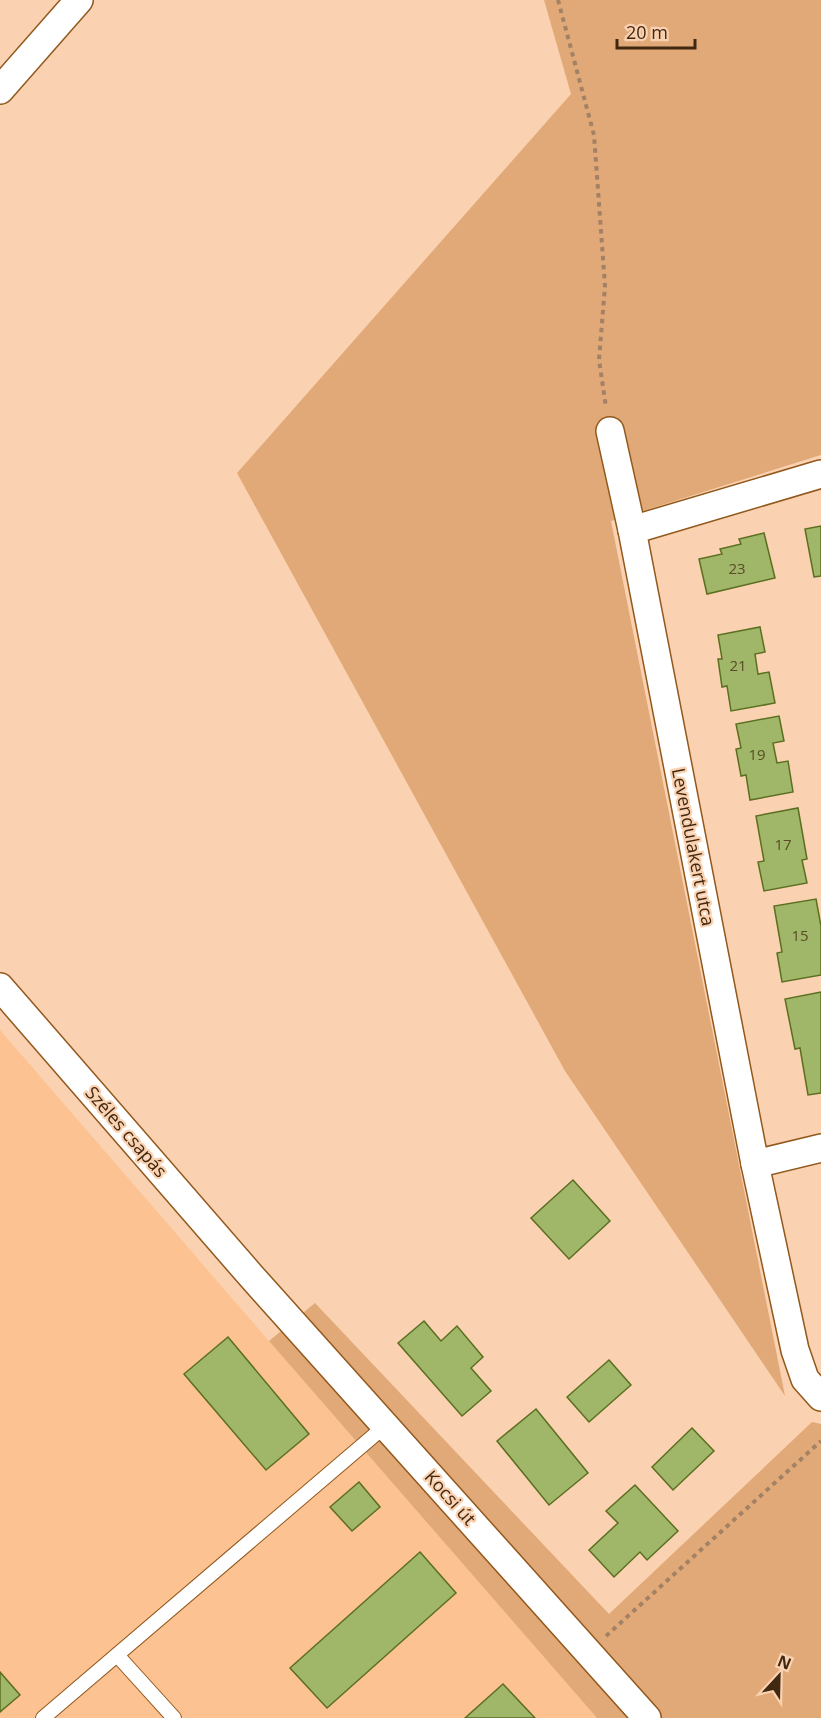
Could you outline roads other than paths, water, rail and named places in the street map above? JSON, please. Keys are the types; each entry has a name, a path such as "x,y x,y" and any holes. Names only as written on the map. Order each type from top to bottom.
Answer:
{"street":[{"path":"0,90 79,0"},
{"name":"Levendulakert utca","path":"610,431 632,530 755,1164 795,1350 813,1388"},
{"path":"632,530 821,474"},
{"name":"Széles csapás","path":"0,987 252,1277"},
{"path":"755,1164 821,1148"},
{"name":"Kocsi út","path":"252,1277 647,1718"}],"lane":[{"path":"43,1718 386,1426"},
{"path":"117,1655 174,1718"}]}
